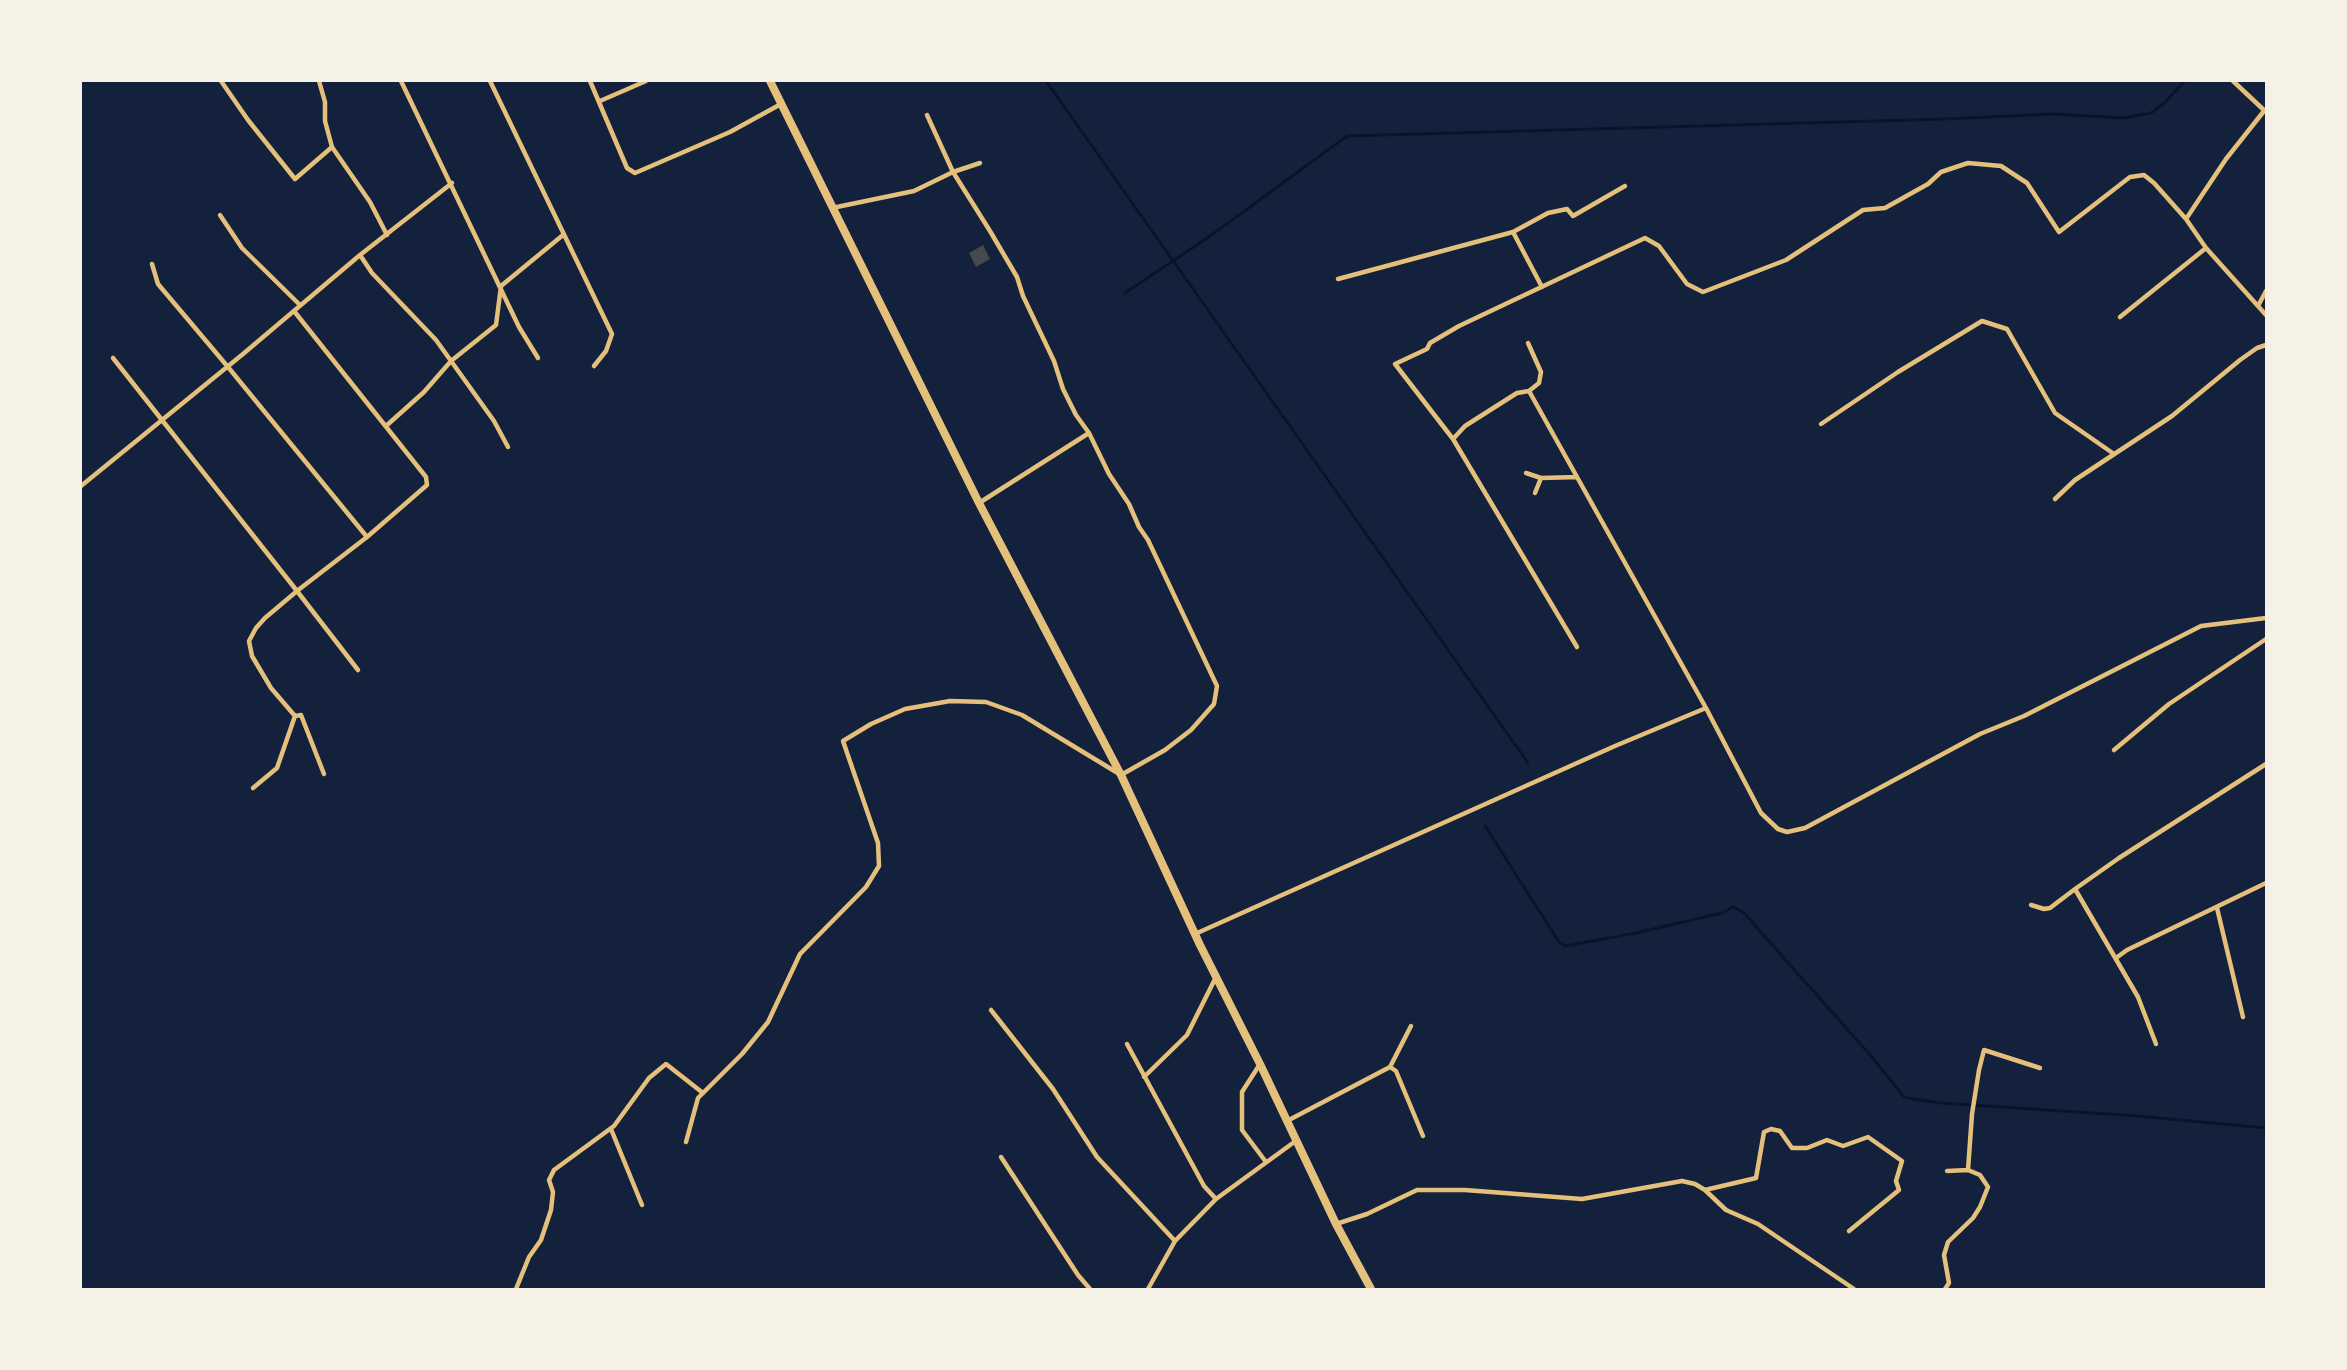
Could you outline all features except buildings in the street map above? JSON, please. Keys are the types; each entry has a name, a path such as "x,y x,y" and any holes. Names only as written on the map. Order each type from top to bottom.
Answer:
{"highway":[{"path":"770,81 979,503 1121,776 1336,1224 1371,1289"}],"street":[{"path":"221,81 248,120 295,179 332,147"},
{"path":"320,81 325,102 325,121 332,147 370,202 387,235"},
{"path":"401,81 452,183 519,327 538,358"},
{"path":"490,81 612,334 606,351 594,366"},
{"path":"590,81 627,168 635,172 730,132 781,104"},
{"path":"600,101 646,81"},
{"path":"2186,219 2226,159 2265,111 2233,81"},
{"path":"686,1142 698,1098 742,1054 768,1022 801,954 866,887 879,866 878,843 843,741 871,724 905,709 950,701 986,702 1022,716 1121,776 1165,750 1191,730 1214,704 1217,686 1148,540 1139,527 1129,504 1109,474 1089,433 1076,415 1063,389 1054,361 1023,296 1017,277 953,172 927,115"},
{"path":"832,208 914,191 953,172 980,163"},
{"path":"1577,647 1453,439 1395,364 1427,349 1430,343 1459,326 1645,238 1659,246 1687,284 1703,292 1786,260 1863,210 1885,208 1928,184 1941,172 1968,163 2001,166 2027,183 2059,231 2130,177 2144,175 2186,219 2206,248 2266,315"},
{"path":"81,486 360,255 452,183"},
{"path":"1338,279 1513,232 1548,213 1567,209 1573,216 1625,186"},
{"path":"220,215 242,248 300,305"},
{"path":"1513,232 1542,287"},
{"path":"386,426 424,392 451,361 496,325 501,286 563,235"},
{"path":"2120,317 2206,248"},
{"path":"360,255 372,273 436,340 494,422 508,447"},
{"path":"152,264 158,284 367,537"},
{"path":"2258,306 2266,291"},
{"path":"294,311 426,477 427,485 367,537 297,591 256,628 249,641 252,656 270,688 295,716"},
{"path":"1821,424 1898,372 1982,321 2007,328 2055,413 2114,454"},
{"path":"1453,439 1465,426 1517,393 1529,391 1539,383 1541,372 1528,343"},
{"path":"2055,499 2075,480 2172,416 2240,360 2257,348 2266,345"},
{"path":"113,358 358,670"},
{"path":"1529,391 1706,708 1761,813 1778,829 1787,832 1805,828 1980,734 2024,716 2201,626 2266,618"},
{"path":"979,503 1089,433"},
{"path":"1526,473 1540,478 1577,477"},
{"path":"1535,493 1540,478"},
{"path":"2114,750 2169,704 2266,639"},
{"path":"1195,934 1615,746 1706,708"},
{"path":"295,716 302,715 324,774"},
{"path":"253,788 277,768 295,716"},
{"path":"2031,905 2044,909 2050,908 2119,858 2266,764"},
{"path":"2116,958 2127,950 2266,883"},
{"path":"2075,889 2138,997 2156,1044"},
{"path":"2217,908 2243,1017"},
{"path":"1144,1077 1187,1035 1216,977"},
{"path":"991,1010 1053,1089 1097,1157 1175,1241"},
{"path":"1287,1121 1390,1067 1411,1026"},
{"path":"1128,1044 1204,1186 1215,1199"},
{"path":"1968,1170 1972,1114 1978,1070 1984,1050 2040,1068"},
{"path":"516,1289 529,1257 542,1240 551,1210 553,1192 549,1180 554,1170 611,1129 649,1078 666,1064 703,1093"},
{"path":"1260,1064 1242,1092 1242,1130 1266,1162"},
{"path":"1390,1067 1396,1071 1423,1136"},
{"path":"611,1129 642,1205"},
{"path":"1705,1190 1756,1178 1764,1132 1771,1129 1780,1131 1792,1148 1807,1148 1827,1140 1843,1146 1868,1137 1902,1161 1896,1181 1899,1190 1849,1231"},
{"path":"1148,1289 1175,1241 1215,1199 1297,1140"},
{"path":"1001,1157 1078,1275 1090,1289"},
{"path":"1946,1289 1949,1283 1944,1255 1948,1242 1973,1218 1988,1187 1980,1175 1968,1170 1947,1171"},
{"path":"1336,1224 1366,1214 1418,1190 1465,1190 1582,1199 1682,1182 1695,1184 1705,1190 1726,1210 1758,1224 1854,1289"}],"waterway":[{"path":"1046,81 1528,763"},
{"path":"1125,293 1213,234 1347,136 2053,114 2124,118 2151,113 2185,81"},
{"path":"1485,826 1559,942 1565,946 1636,933 1722,913 1733,907 1743,912 1907,1098 1941,1103 2137,1116 2266,1128"}]}
